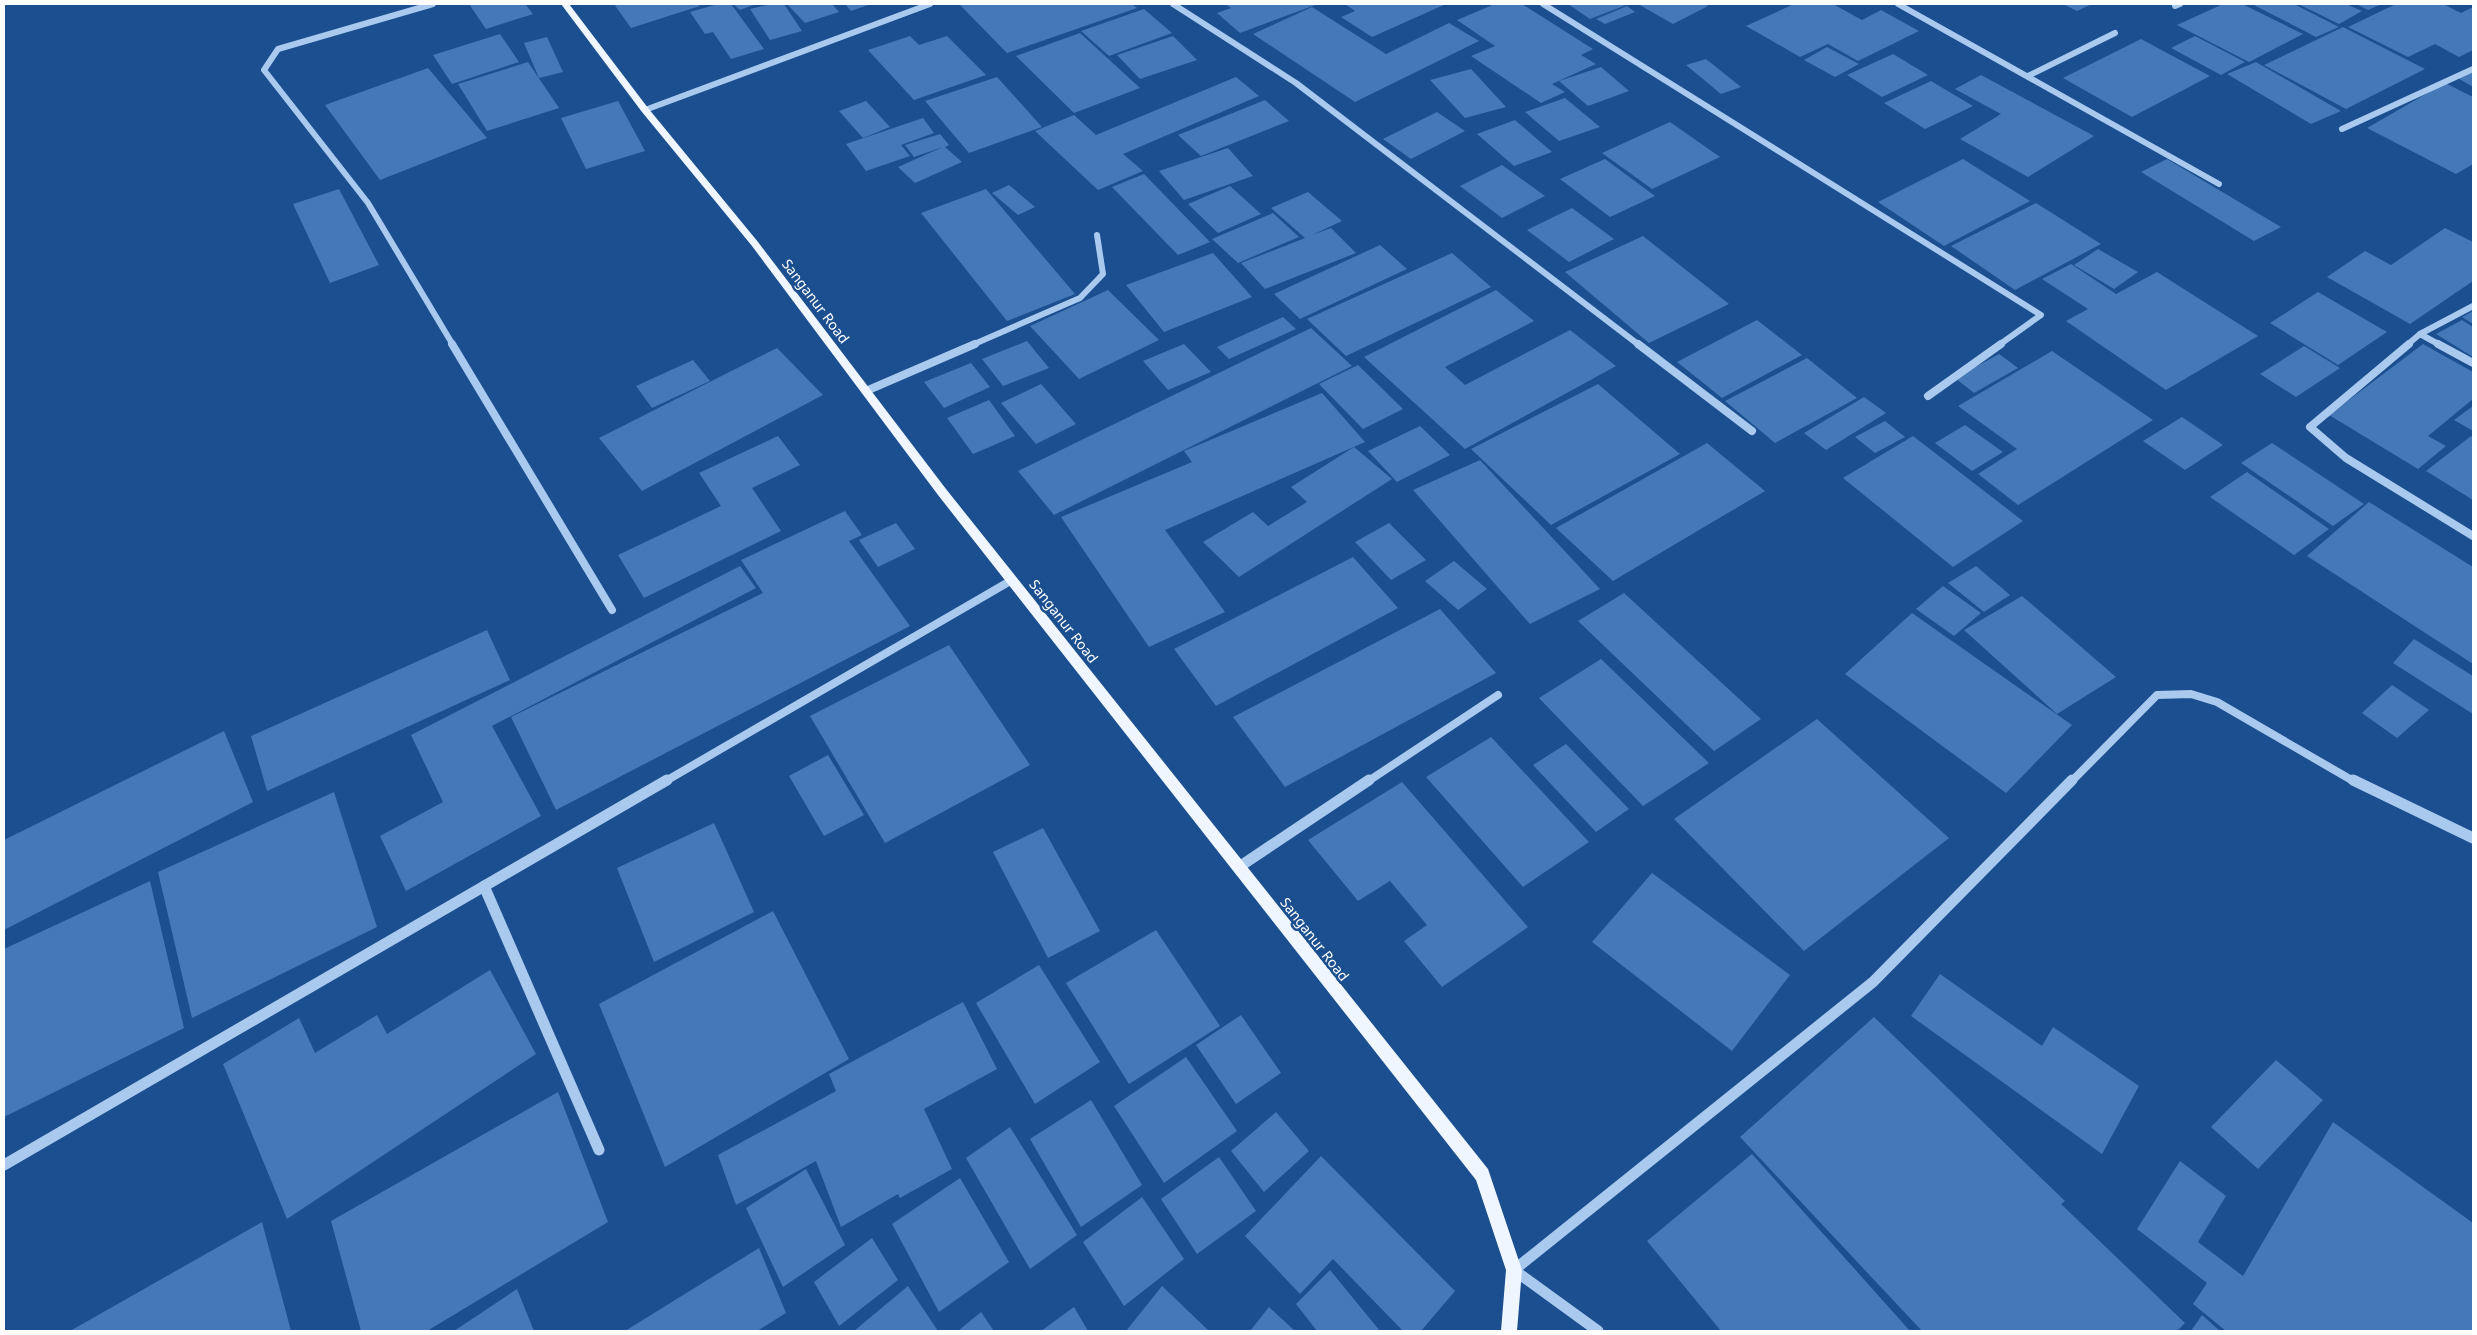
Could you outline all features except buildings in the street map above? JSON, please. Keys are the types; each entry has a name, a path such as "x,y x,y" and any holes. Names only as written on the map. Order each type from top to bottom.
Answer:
{"main road":[{"name":"Sanganur Road","path":"565,4 645,110 755,244 1012,580 1482,1175 1514,1270"},
{"path":"1509,1331 1514,1270"}],"street":[{"path":"433,4 278,49 264,70 368,203 612,610"},
{"path":"645,110 930,4"},
{"path":"1173,4 1296,83 1752,431"},
{"path":"1543,4 2041,315 1928,396"},
{"path":"1898,4 2218,184"},
{"path":"2028,76 2115,33"},
{"path":"2342,129 2473,69"},
{"path":"866,391 1080,298 1103,274 1097,235"},
{"path":"2473,306 2420,334 2310,427 2346,458 2473,536"},
{"path":"2420,334 2473,363"},
{"path":"4,1165 1012,580"},
{"path":"1598,1331 1514,1270 1873,982 2158,695 2191,694 2218,702 2368,789 2473,838"},
{"path":"1239,867 1498,695"},
{"path":"484,886 599,1150"}]}
